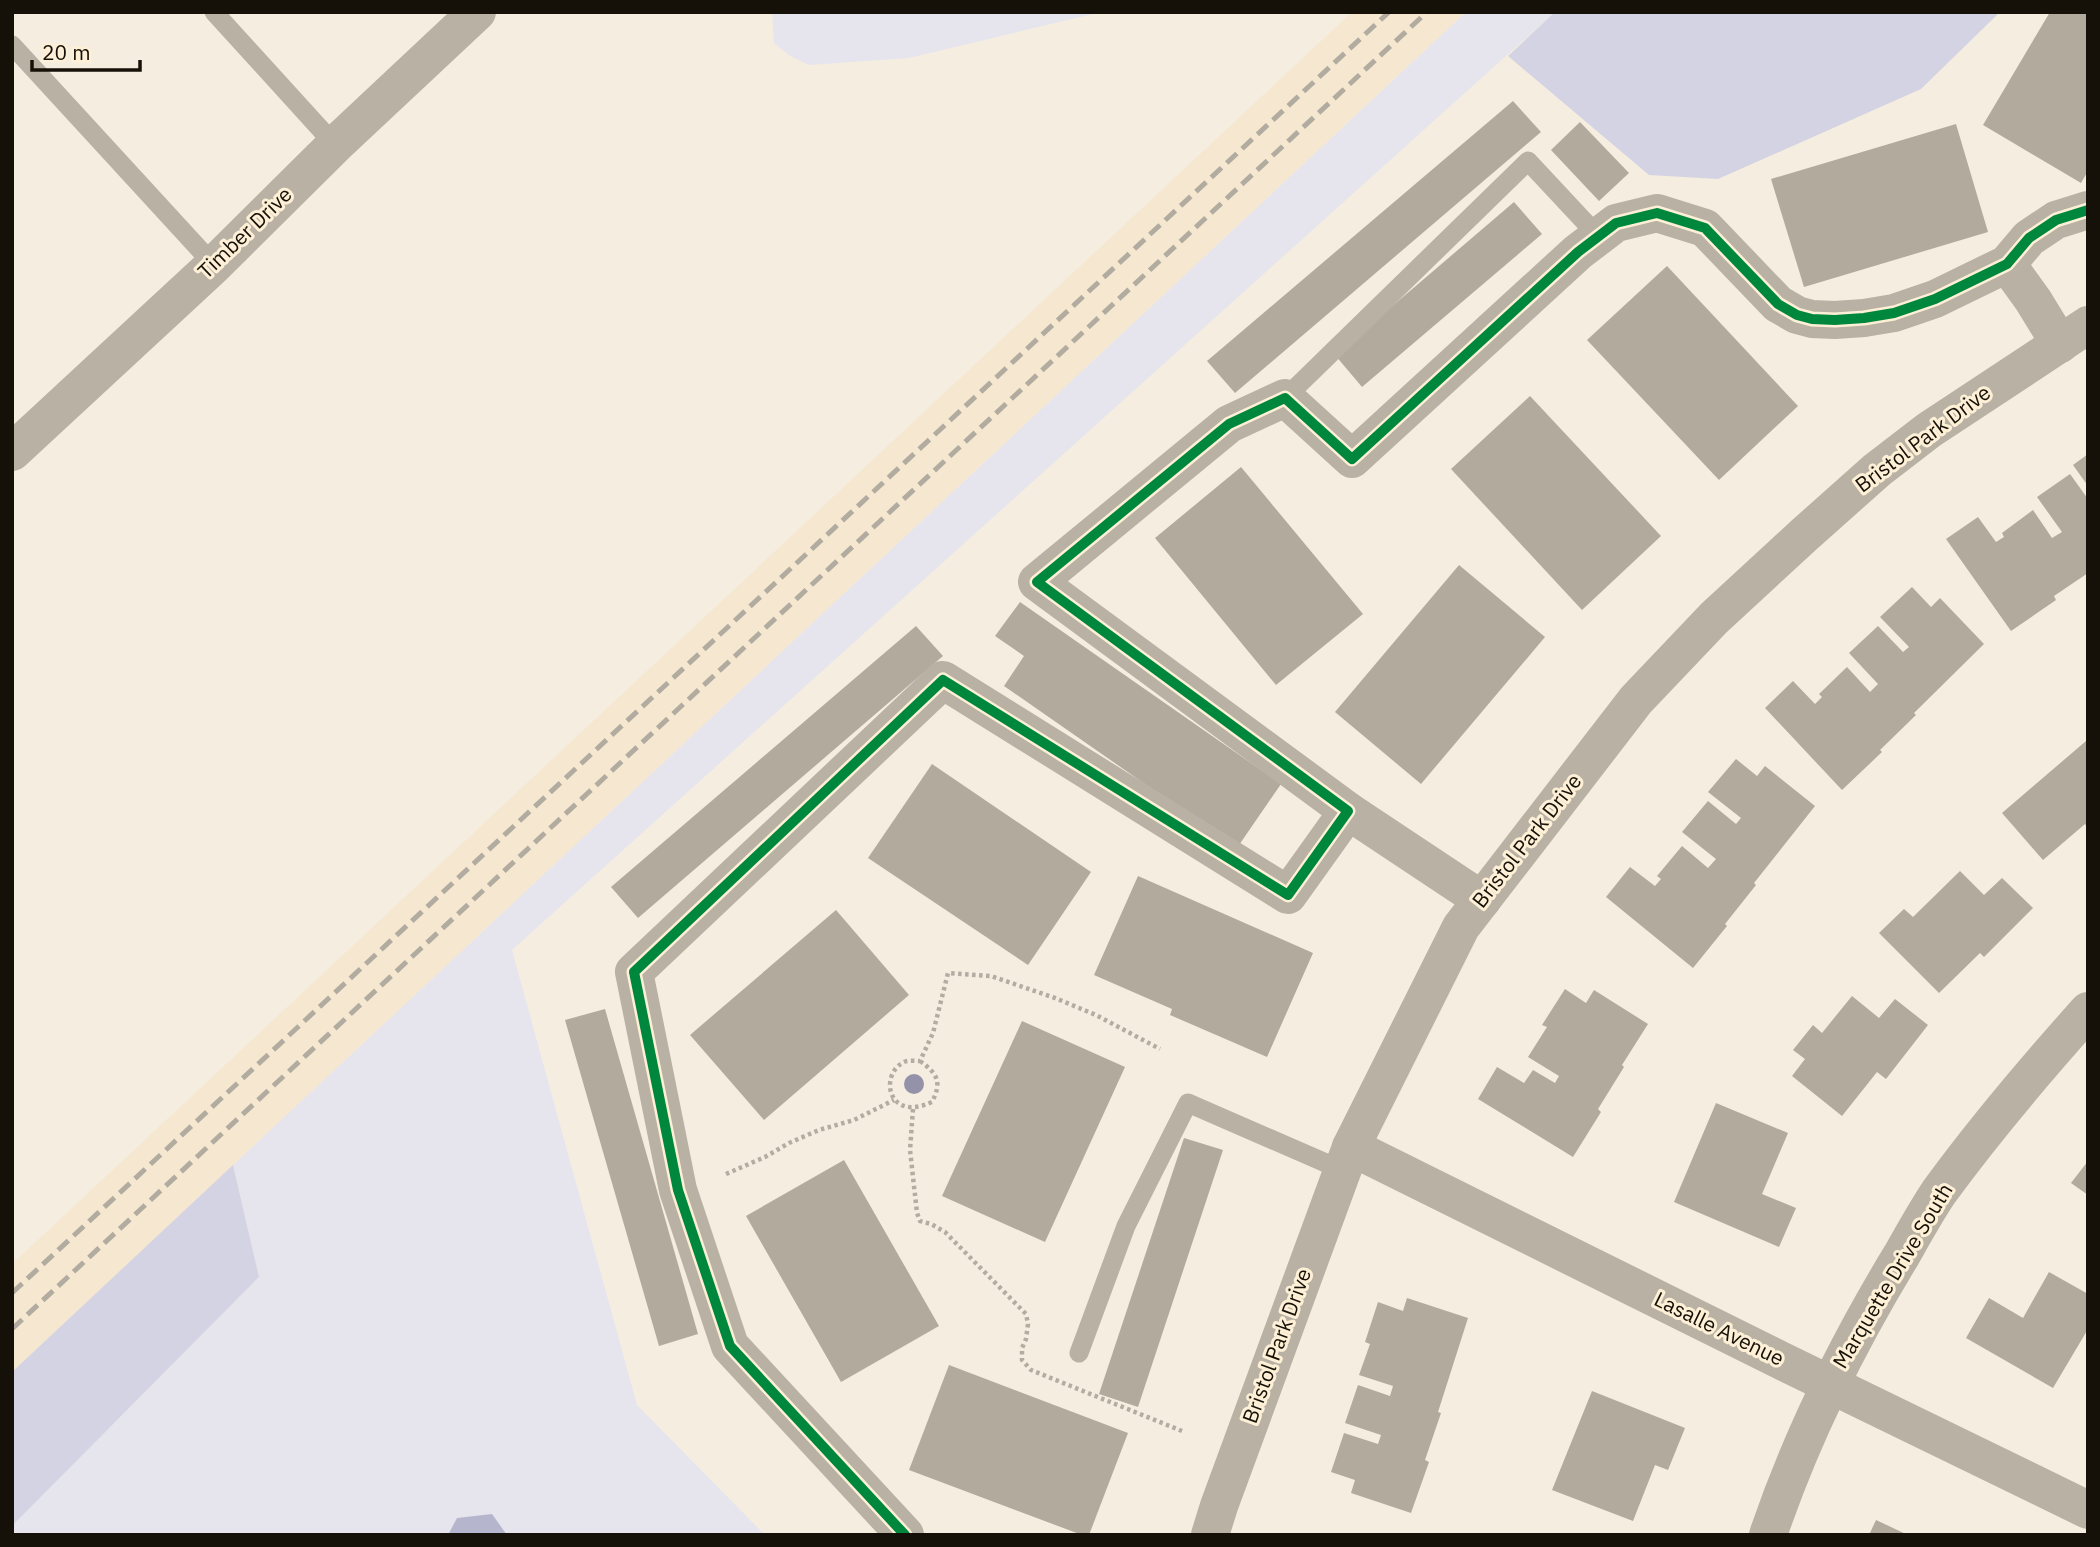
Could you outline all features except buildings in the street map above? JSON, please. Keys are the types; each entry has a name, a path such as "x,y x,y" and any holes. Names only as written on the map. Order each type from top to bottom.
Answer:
{"street":[{"name":"Timber Drive","path":"12,452 214,265 335,145 477,12"},
{"path":"1482,900 1348,811 1037,582 1229,424 1286,398 1352,459 1578,252 1616,223 1657,213 1705,228 1778,304 1797,315 1812,319 1855,319 1894,313 1935,299 2007,264 2029,238 2056,220 2088,210"},
{"path":"2007,264 2033,300 2074,334"},
{"name":"Bristol Park Drive","path":"1210,1535 1346,1158 1461,927 1636,700 1714,618 1877,470 1940,422 2074,334"},
{"path":"905,1535 730,1346 678,1189 634,972 943,680 1288,895 1348,811"},
{"name":"Marquette Drive South","path":"1768,1535 1830,1384 1877,1295 1938,1194 2023,1084 2088,1011"},
{"name":"Lasalle Avenue","path":"1346,1158 1830,1384 2088,1510"}],"lane":[{"path":"214,12 335,145"},
{"path":"12,46 214,265"},
{"path":"1286,398 1528,161 1598,236"},
{"path":"1079,1353 1126,1226 1188,1103 1346,1158"}],"path":[{"path":"920,1061 933,1033 948,973 991,976 1055,998 1096,1014 1160,1049"},
{"path":"906,1061 920,1061 936,1076 938,1089 932,1102 919,1108 906,1108 894,1100 890,1084 895,1068 906,1061"},
{"path":"726,1174 819,1130 854,1121 894,1100"},
{"path":"913,1109 910,1150 920,1221 945,1232 1026,1314 1028,1324 1022,1360 1031,1370 1182,1431"}],"shaded area":[{"path":"772,12 1101,12 909,58 809,65 790,56 774,43"},
{"path":"1352,12 1466,12 12,1372 12,1264"},
{"path":"1466,12 1555,12 512,950 637,1405 765,1535 12,1535 12,1526 259,1277 233,1165"},
{"path":"1555,12 2000,12 1921,89 1718,179 1649,175 1508,56"},
{"path":"233,1165 259,1277 12,1526 12,1372"},
{"path":"492,1514 507,1535 448,1535 457,1518"}],"railway":[{"path":"12,1293 1389,12"},
{"path":"12,1329 1427,12"}],"cycle path":[{"path":"905,1535 730,1346 678,1190 634,972 943,680 1288,895 1348,811 1037,582 1229,424 1285,398 1352,459 1578,252 1616,223 1657,213 1705,228 1778,304 1797,315 1835,320 1894,313 1935,299 2007,264 2029,238 2056,220 2088,210"}]}
